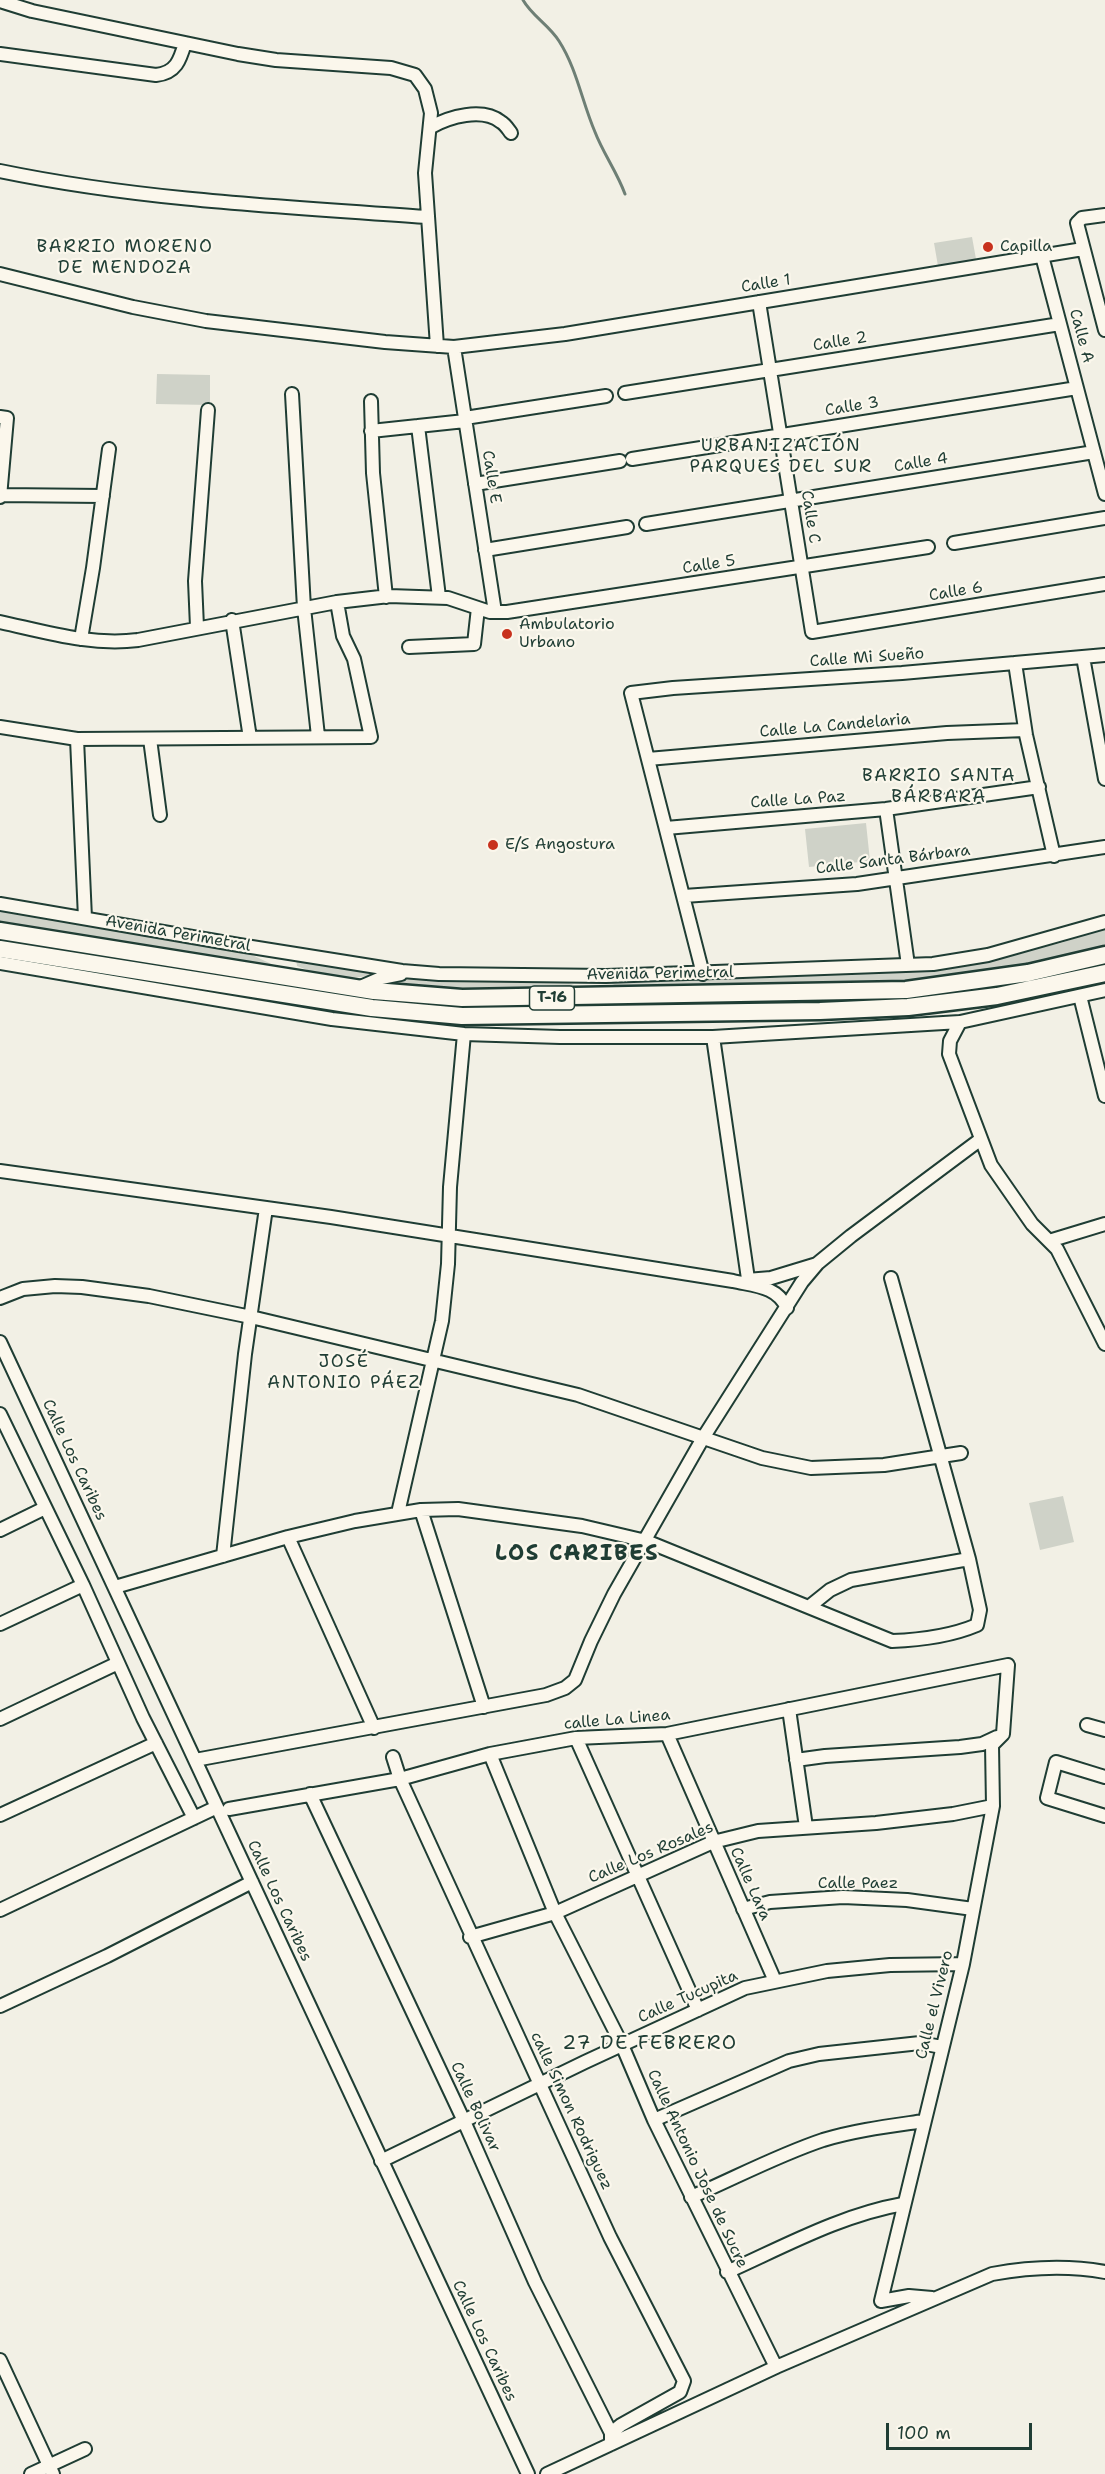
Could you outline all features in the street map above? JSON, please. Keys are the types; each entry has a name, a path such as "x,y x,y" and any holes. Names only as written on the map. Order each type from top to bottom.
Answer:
{"highway":[{"name":"Avenida Perimetral","path":"0,931 358,988 462,999 906,990 1005,977 1105,955"},
{"name":"T-16","path":"0,949 372,1008 462,1016 820,1011 908,1007 997,996 1105,973"}],"street":[{"path":"0,1 33,11 276,60 405,70 415,75 425,89 430,105 430,127 425,157 437,346"},
{"path":"0,54 156,75 169,73 174,68 185,43"},
{"path":"430,127 446,120 477,115 501,121 511,133"},
{"path":"0,171 90,187 168,196 428,217"},
{"path":"1105,215 1082,218 1077,221 1083,249 1099,287 1105,330"},
{"name":"Calle 1","path":"0,274 133,307 206,321 386,342 454,347 565,334 1083,249"},
{"name":"Calle A","path":"1042,256 1105,494"},
{"name":"Calle C","path":"759,302 812,632"},
{"name":"Calle 2","path":"625,393 1060,324"},
{"name":"Calle E","path":"454,347 495,612"},
{"name":"Calle 3","path":"475,484 1077,388"},
{"path":"292,394 304,608 318,736"},
{"path":"371,431 465,419 606,396"},
{"path":"371,401 373,473 386,597"},
{"path":"198,627 195,581 208,410"},
{"path":"0,417 7,418 0,496 103,496"},
{"path":"418,426 439,597"},
{"path":"81,639 109,450"},
{"name":"Calle 4","path":"646,524 1094,452"},
{"path":"954,543 1105,518"},
{"path":"486,550 627,527"},
{"name":"Calle 5","path":"495,612 586,601 928,547"},
{"name":"Calle 6","path":"812,632 1105,584"},
{"path":"0,622 81,639 123,642 337,602 386,597 439,597 458,600 495,612"},
{"path":"0,727 77,739 371,737 354,659 343,636 337,602"},
{"path":"409,648 474,644 478,608"},
{"path":"232,620 250,738"},
{"name":"Calle Mi Sueño","path":"648,759 631,693 1105,655"},
{"path":"1083,657 1105,779"},
{"path":"1016,663 1025,730 1054,855"},
{"name":"Calle La Candelaria","path":"648,759 947,733 1025,730"},
{"path":"77,739 85,918"},
{"path":"150,739 160,815"},
{"path":"648,759 703,974"},
{"name":"Calle La Paz","path":"666,828 886,809 1039,787"},
{"path":"886,809 908,965"},
{"name":"Calle Santa Bárbara","path":"684,896 846,885 1105,847"},
{"name":"Avenida Perimetral","path":"0,904 417,972 560,976 703,974 908,965 968,960 1105,922"},
{"path":"0,963 332,1019 464,1034 640,1038 713,1037 960,1022 1105,990"},
{"path":"358,988 381,978 417,972"},
{"path":"560,976 636,996"},
{"path":"1080,996 1105,1096"},
{"path":"960,1022 950,1041 949,1054 991,1165 1032,1224 1058,1249 1105,1344"},
{"path":"398,1513 442,1322 464,1034"},
{"path":"713,1037 748,1280"},
{"path":"195,1760 546,1695 565,1688 574,1680 614,1594 703,1438 802,1282 818,1263 850,1236 981,1139"},
{"path":"0,1171 447,1235 734,1281 769,1289 779,1294 787,1308"},
{"path":"223,1556 235,1431 266,1208"},
{"path":"1049,1241 1105,1224"},
{"path":"734,1281 771,1278 818,1263"},
{"path":"115,1587 288,1537 398,1513 458,1509 540,1518 646,1541 892,1641 911,1641 977,1625 980,1611 969,1559 891,1278"},
{"path":"0,1298 23,1289 55,1286 82,1287 149,1296 251,1317 578,1395 762,1458 811,1468 884,1465 962,1453"},
{"name":"Calle Los Caribes","path":"0,1342 195,1760 223,1808 252,1882 528,2474"},
{"path":"0,1414 4,1433 45,1508 194,1818"},
{"path":"0,1530 45,1508"},
{"path":"421,1510 484,1707"},
{"path":"288,1537 374,1728"},
{"path":"810,1606 830,1590 851,1580 969,1559"},
{"path":"0,1624 83,1585"},
{"path":"0,1719 118,1663"},
{"name":"calle La Linea","path":"0,1910 194,1818 223,1808 400,1779 490,1754 576,1738 667,1734 1008,1665"},
{"name":"Calle el Vivero","path":"932,2298 909,2296 881,2301 963,1964 993,1806 992,1745 1003,1734 1008,1665"},
{"path":"789,1709 806,1827"},
{"path":"1087,1725 1105,1730"},
{"name":"Calle Lara","path":"667,1734 775,1981"},
{"path":"796,1760 982,1744 1003,1734"},
{"path":"576,1738 698,2010"},
{"path":"0,1815 156,1743"},
{"name":"Calle Antonio Jose de Sucre","path":"490,1754 555,1913 622,2045 654,2120 727,2272 776,2367"},
{"name":"calle Simon Rodriguez","path":"393,1757 400,1779 470,1937 610,2236 684,2381 680,2392 621,2424 611,2439"},
{"path":"1105,1777 1056,1762 1047,1798 1105,1816"},
{"name":"Calle Bolivar","path":"310,1794 464,2120 535,2282 611,2439"},
{"name":"Calle Los Rosales","path":"470,1937 555,1913 713,1842 758,1831 920,1818 993,1806"},
{"path":"0,2006 107,1956 252,1882"},
{"name":"Calle Paez","path":"743,1909 771,1902 843,1897 907,1900 973,1910"},
{"name":"Calle Tucupita","path":"381,2161 540,2083 745,1988 827,1971 890,1965 963,1964"},
{"path":"654,2120 789,2061 819,2054 920,2043 942,2047"},
{"path":"691,2197 824,2140 924,2121"},
{"path":"727,2272 846,2218 874,2209 903,2204"},
{"path":"547,2474 611,2439 932,2298 992,2274 1022,2268 1052,2267 1105,2272"},
{"path":"0,2360 51,2470"},
{"path":"31,2474 51,2470 85,2450"}],"shaded area":[{"path":"972,237 976,259 938,266 934,243"},
{"path":"157,374 210,375 210,405 156,404"},
{"path":"866,823 870,861 809,867 805,829"},
{"path":"0,907 239,949 278,967 0,921"},
{"path":"1105,928 1105,947 1002,968 898,982 621,988 606,981 769,978 919,971 963,965 1061,943"},
{"path":"296,959 379,973 359,977 338,977 297,966"},
{"path":"556,978 574,985 569,987 440,989 391,984 413,979"},
{"path":"1063,1496 1074,1542 1040,1550 1029,1503"}],"waterway":[{"path":"523,0 555,35 565,52 598,140 625,194"}],"place":[{"name":"Capilla","path":"988,247"},
{"name":"Ambulatorio Urbano","path":"507,634"},
{"name":"E/S Angostura","path":"493,845"}],"district":[{"name":"BARRIO MORENO DE MENDOZA","path":"125,257"},
{"name":"URBANIZACIÓN PARQUES DEL SUR","path":"781,456"},
{"name":"BARRIO SANTA BÁRBARA","path":"939,786"},
{"name":"JOSÉ ANTONIO PÁEZ","path":"344,1372"},
{"name":"LOS CARIBES","path":"577,1554"},
{"name":"27 DE FEBRERO","path":"650,2044"}]}
